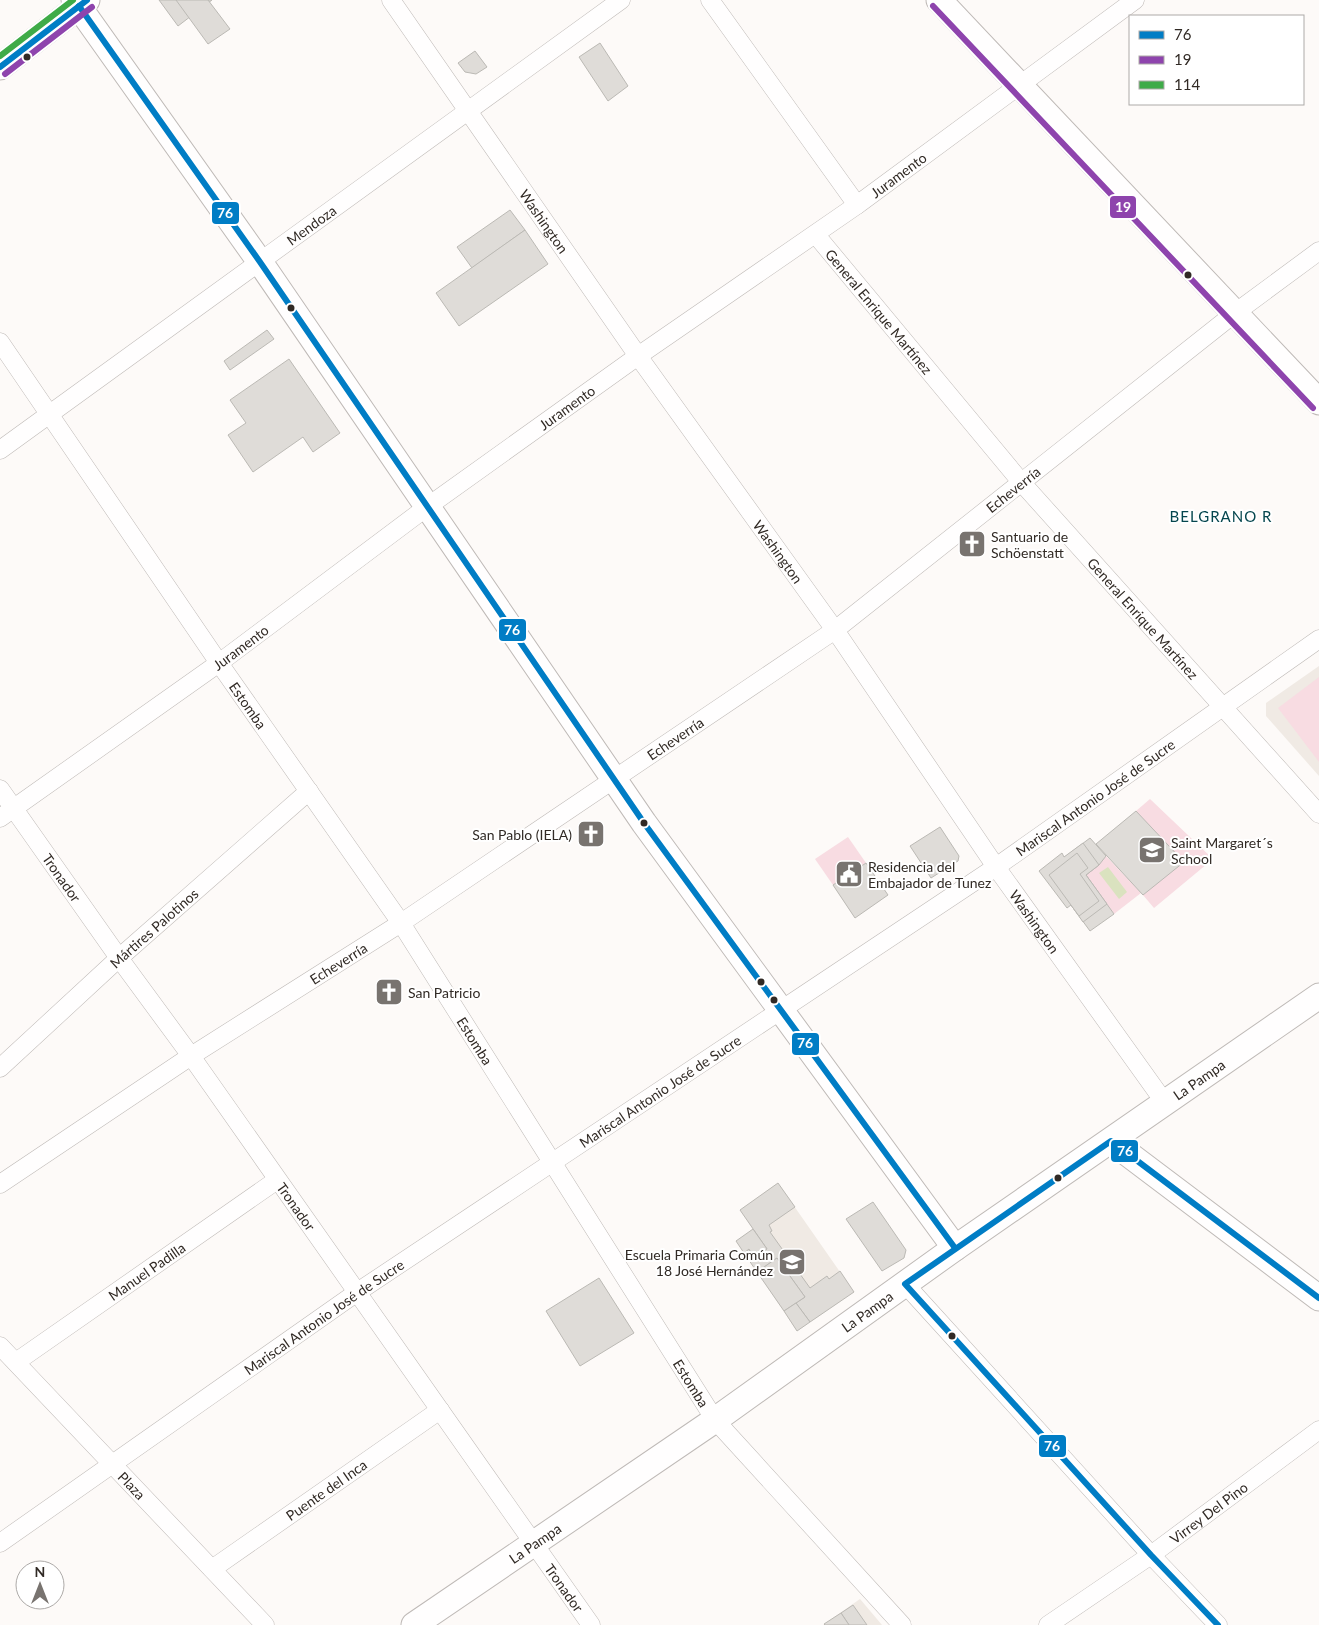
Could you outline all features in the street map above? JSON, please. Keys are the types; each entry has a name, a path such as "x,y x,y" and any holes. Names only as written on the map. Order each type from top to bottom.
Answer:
{"street":[{"name":"Washington","path":"391,0 638,356 835,630 996,867 1165,1103"},
{"name":"Mendoza","path":"0,450 621,0"},
{"path":"710,0 857,205"},
{"path":"938,0 1319,402"},
{"name":"Juramento","path":"7,813 219,663 427,507 638,356 857,205 1135,0"},
{"path":"0,67 80,2 614,779 780,1012 955,1248"},
{"name":"General Enrique Martínez","path":"816,234 1022,483 1319,814"},
{"name":"Echeverría","path":"0,1184 191,1056 401,923 835,630 1235,313 1319,251"},
{"name":"Estomba","path":"0,342 219,663 401,923 716,1420 902,1625"},
{"name":"Mariscal Antonio José de Sucre","path":"0,1543 356,1292 996,867 1319,639"},
{"name":"Tronador","path":"0,789 7,813 119,958 191,1056 356,1292 536,1544 591,1625"},
{"name":"Mártires Palotinos","path":"0,1068 119,958 309,791"},
{"name":"La Pampa","path":"414,1625 536,1544 716,1420 955,1248 1319,996"},
{"path":"1111,1141 1319,1298"},
{"name":"Manuel Padilla","path":"16,1362 277,1180"},
{"path":"905,1284 1151,1555 1218,1625"},
{"name":"Plaza","path":"0,1346 265,1625"},
{"name":"Puente del Inca","path":"212,1569 440,1410"},
{"name":"Virrey Del Pino","path":"1048,1625 1151,1555 1319,1430"}],"shaded area":[{"path":"1319,666 1319,776 1266,716 1266,703"},
{"path":"1319,677 1319,762 1278,708"},
{"path":"1150,799 1213,859 1154,908 1143,895 1183,862 1136,811"},
{"path":"848,837 866,863 833,885 815,859"},
{"path":"1106,856 1141,893 1114,914 1086,875"},
{"path":"1108,867 1127,892 1119,899 1099,873"},
{"name":"Escuela Primaria Común 18 José Hernández","path":"778,1183 854,1292 797,1331 736,1241 753,1229 740,1210"},
{"path":"860,1599 882,1625 823,1625"}],"building":[{"path":"159,0 212,0 178,26"},
{"path":"176,0 208,0 230,29 208,44"},
{"path":"600,43 628,86 608,101 579,57"},
{"path":"475,51 487,67 476,74 465,72 458,63"},
{"path":"510,210 525,230 472,268 457,247"},
{"path":"525,230 548,264 459,326 436,293"},
{"path":"267,330 274,339 230,370 224,361"},
{"path":"289,359 340,433 313,452 303,437 253,472 228,435 246,423 230,400"},
{"path":"1136,811 1184,862 1143,895 1096,844"},
{"path":"940,827 959,856 958,861 931,878 910,846"},
{"path":"1090,838 1106,856 1099,865 1086,875 1114,914 1090,931 1046,871"},
{"path":"1083,843 1099,865 1086,875 1107,904 1083,922 1071,905 1067,908 1039,871 1062,853 1064,857"},
{"path":"1077,853 1088,868 1080,874 1099,901 1079,916 1049,875"},
{"path":"866,863 888,895 855,918 833,885"},
{"path":"778,1183 795,1207 769,1225 772,1231 770,1232 810,1288 827,1276 829,1279 840,1271 854,1292 810,1322 796,1303 805,1297 777,1258 757,1272 744,1253 749,1249 752,1254 758,1255 767,1249 740,1210"},
{"path":"873,1202 906,1250 904,1258 882,1271 846,1219"},
{"path":"753,1229 767,1249 758,1255 752,1254 749,1249 744,1253 736,1241"},
{"path":"777,1258 805,1297 784,1311 757,1272"},
{"path":"599,1278 634,1333 580,1366 546,1311"},
{"path":"796,1303 810,1322 797,1331 784,1311"},
{"path":"853,1605 867,1625 849,1625 841,1613"},
{"path":"841,1613 849,1625 824,1624"}],"transit line":[{"name":"114","path":"0,56 73,0"},
{"name":"76","path":"0,67 87,0"},
{"name":"76","path":"79,6 260,262 644,823 955,1248"},
{"name":"19","path":"933,6 1313,408"},
{"name":"19","path":"5,74 92,7"},
{"name":"76","path":"1218,1625 1151,1555 905,1284 1111,1141 1319,1298"}],"place":[{"name":"Santuario de Schöenstatt","path":"972,544"},
{"name":"San Pablo (IELA)","path":"591,834"},
{"name":"Saint Margaret´s School","path":"1152,850"},
{"name":"Residencia del Embajador de Tunez","path":"849,874"},
{"name":"San Patricio","path":"389,992"},
{"name":"Escuela Primaria Común 18 José Hernández","path":"792,1262"}],"district":[{"name":"BELGRANO R","path":"1221,516"}]}
